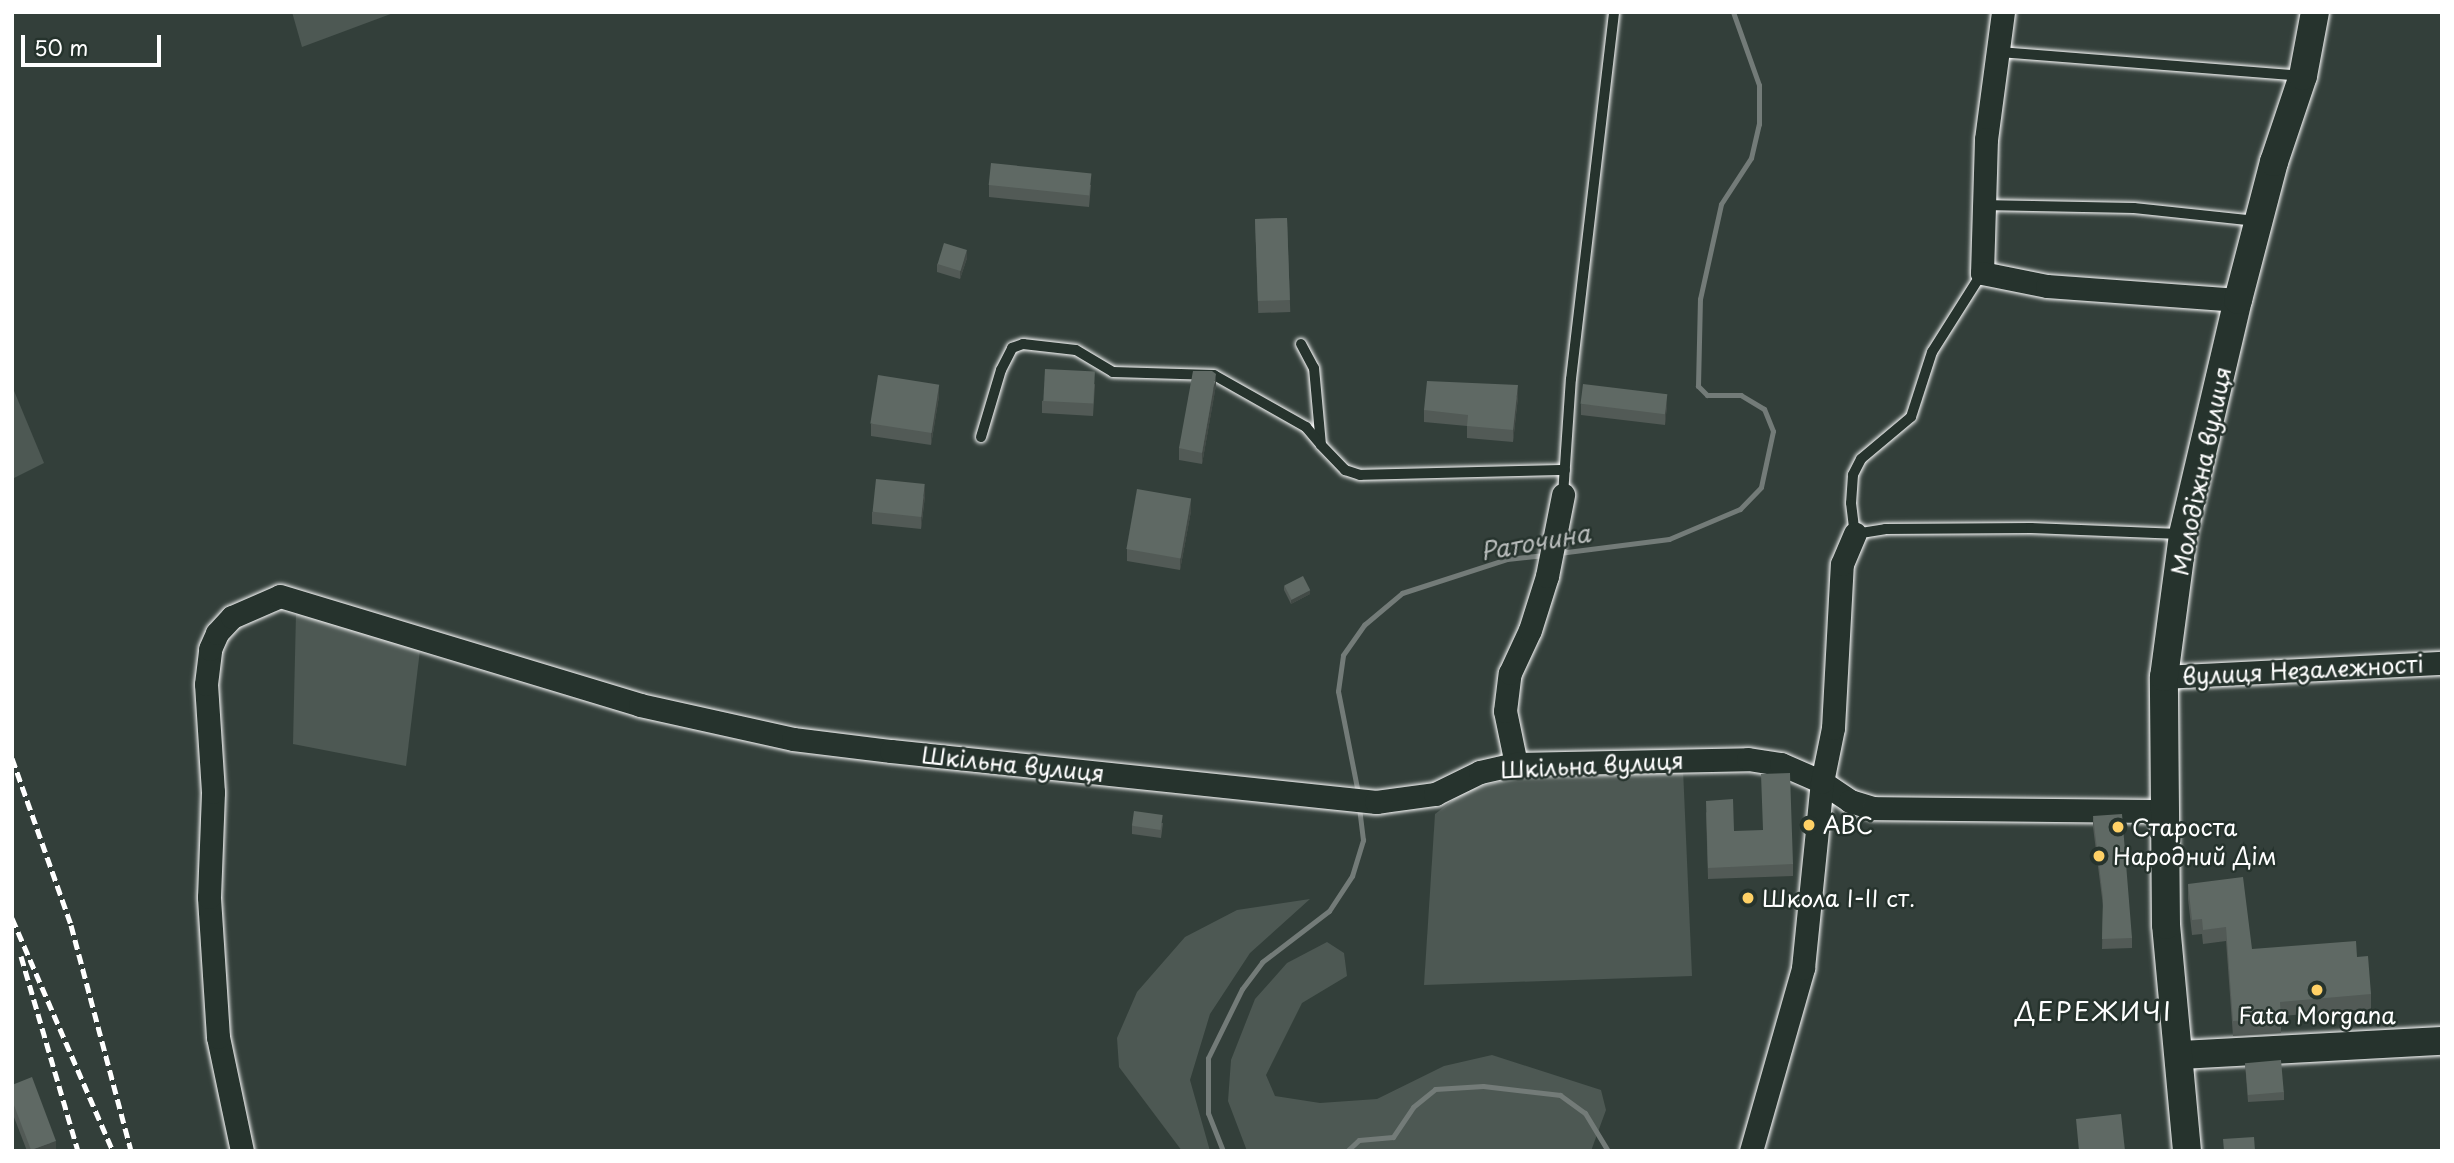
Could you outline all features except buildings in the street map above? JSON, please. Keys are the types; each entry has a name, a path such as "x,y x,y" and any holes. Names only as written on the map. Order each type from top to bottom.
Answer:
{"street":[{"path":"2003,12 1981,205 1982,273 2025,284 2238,300"},
{"name":"Молодіжна вулиця","path":"2188,1151 2166,925 2164,677 2183,534 2238,300 2303,76 2315,12"},
{"path":"1516,764 1505,711 1510,673 1530,630 1547,576 1563,495"},
{"path":"1751,1151 1803,968 1822,782 1833,728 1842,564 1855,534"},
{"name":"Шкільна вулиця","path":"243,1151 218,1037 209,897 213,792 206,684 209,649 232,617 280,596 640,705 793,739 891,751 1376,802 1435,794 1480,772 1516,764 1748,759 1781,764 1822,782 1850,802 1873,808 2164,811"},
{"name":"вулиця Незалежності","path":"2164,677 2442,663"},
{"path":"2180,1055 2442,1041"}],"lane":[{"path":"1563,495 1601,93 1614,12"},
{"path":"1998,52 2303,76"},
{"path":"1981,205 2134,208 2259,222"},
{"path":"1982,273 1932,352 1911,417 1861,459 1853,475 1851,503 1855,534 1885,529 2031,528 2183,534"},
{"path":"981,437 1001,370 1012,348 1023,344 1076,350 1113,372 1214,375 1306,427 1332,461 1360,475 1565,470"},
{"path":"1301,344 1314,368 1321,445"}],"shaded area":[{"path":"292,12 396,12 302,47"},
{"path":"12,386 44,463 12,479"},
{"path":"296,613 420,650 406,766 293,744"},
{"path":"1683,769 1692,976 1424,985 1435,814 1465,791 1530,773"},
{"path":"1310,899 1250,953 1210,1014 1190,1080 1210,1151 1182,1151 1119,1067 1117,1038 1137,992 1185,937 1237,910"},
{"path":"1327,942 1344,953 1347,976 1302,1003 1266,1075 1275,1096 1320,1103 1377,1099 1444,1066 1492,1055 1601,1090 1606,1110 1591,1151 1247,1151 1228,1101 1231,1060 1255,999 1287,963"}],"waterway":[{"name":"Раточина","path":"1559,553 1669,539 1740,509 1761,487 1773,431 1764,409 1741,395 1707,395 1698,386 1700,299 1721,204 1751,158 1759,124 1759,85 1733,12"},
{"name":"Раточина","path":"1358,793 1338,691 1343,655 1364,625 1402,593 1507,559 1545,555"},
{"name":"Раточина","path":"1223,1151 1208,1113 1208,1058 1242,989 1262,962 1329,911 1352,876 1363,840 1359,806"},
{"name":"Раточина","path":"1347,1151 1359,1140 1393,1137 1413,1107 1435,1089 1483,1086 1560,1095 1585,1113 1608,1151"}],"railway":[{"path":"12,758 71,925 131,1151"},
{"path":"12,918 113,1151"},
{"path":"21,956 78,1151"}],"place":[{"name":"ABC","path":"1809,825"},
{"name":"Староста","path":"2118,827"},
{"name":"Народний Дім","path":"2099,856"},
{"name":"Школа І-ІІ ст.","path":"1748,898"},
{"name":"Fata Morgana","path":"2317,990"}],"district":[{"name":"ДЕРЕЖИЧІ","path":"2094,1011"}]}
